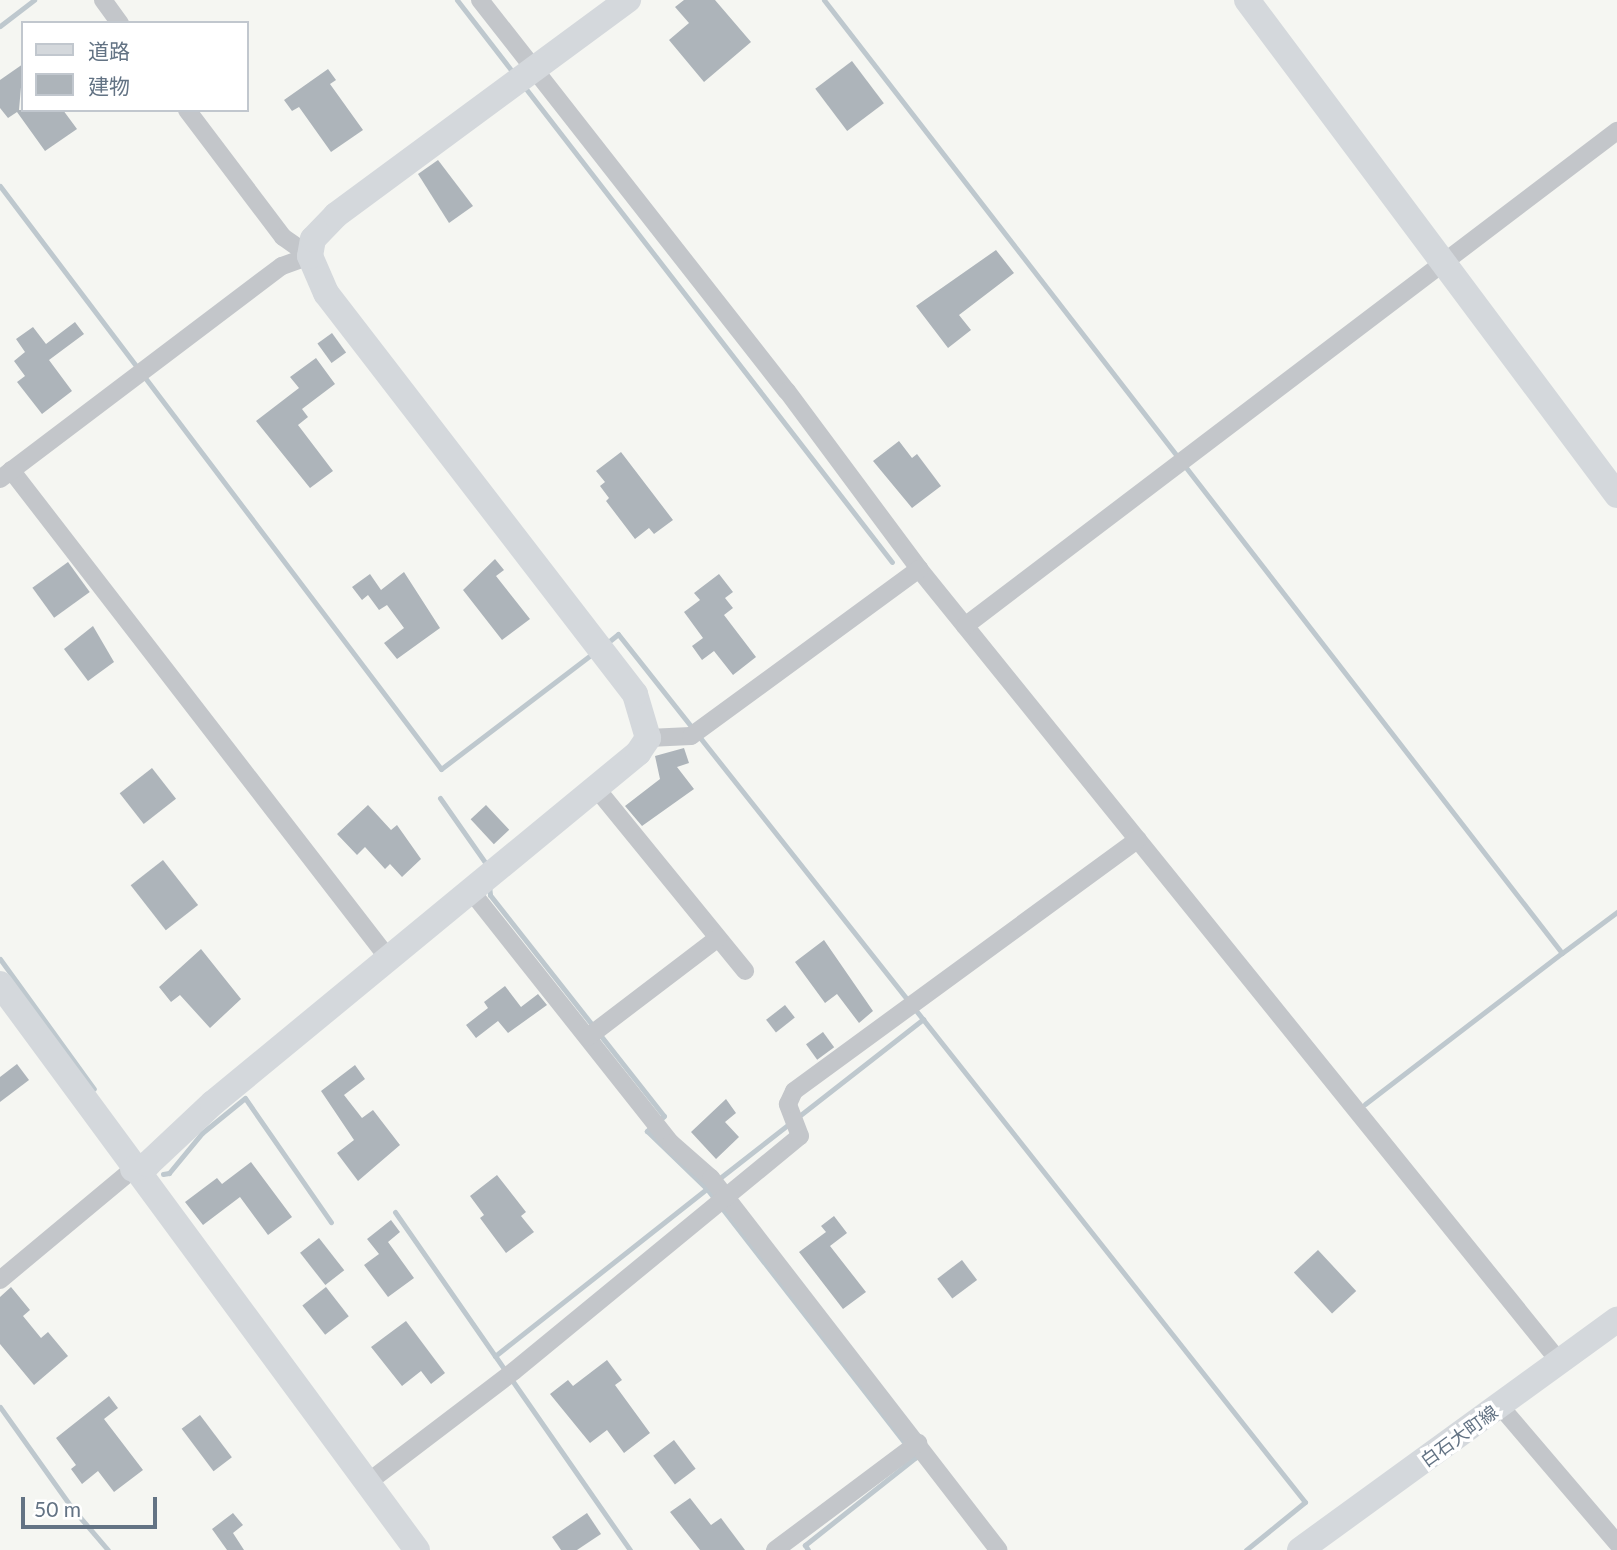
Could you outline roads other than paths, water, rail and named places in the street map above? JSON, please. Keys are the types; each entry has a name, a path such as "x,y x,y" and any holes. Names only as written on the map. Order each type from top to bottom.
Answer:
{"street":[{"path":"103,0 119,21"},
{"path":"480,0 525,78 787,391 919,569 1559,1361"},
{"path":"310,256 313,239 335,215 628,0"},
{"path":"1247,0 1617,495"},
{"path":"189,112 284,237 310,256 326,293 635,694 648,738"},
{"path":"965,626 1617,131"},
{"path":"310,256 282,265 6,474 388,958"},
{"path":"0,1280 133,1169 148,1164 213,1103 638,753 648,738 696,732 919,569"},
{"path":"596,788 746,971"},
{"path":"367,1483 492,1384 513,1371 718,1188 800,1136 788,1104 794,1091 1138,839"},
{"path":"482,881 594,1032 656,1123 718,1188 913,1447 999,1550"},
{"path":"594,1032 718,938"},
{"path":"0,984 133,1169 417,1550"},
{"name":"白石大町線","path":"1300,1550 1617,1320"},
{"path":"1500,1406 1617,1543"},
{"path":"775,1550 913,1447"}],"waterway":[{"path":"0,26 34,0"},
{"path":"457,0 515,75"},
{"path":"824,0 1562,953 1617,912"},
{"path":"523,85 892,562"},
{"path":"0,186 441,769 593,653"},
{"path":"607,643 618,634 1305,1502 1246,1550"},
{"path":"440,798 487,865"},
{"path":"489,885 490,895 664,1116 647,1131 707,1189 916,1457 805,1545 808,1550"},
{"path":"1365,1104 1562,953"},
{"path":"0,959 94,1089"},
{"path":"716,1181 923,1019"},
{"path":"163,1174 169,1173 202,1133 245,1098 331,1222"},
{"path":"630,1550 495,1356 708,1188"},
{"path":"395,1212 495,1356"},
{"path":"0,1407 72,1508 108,1550"}]}
